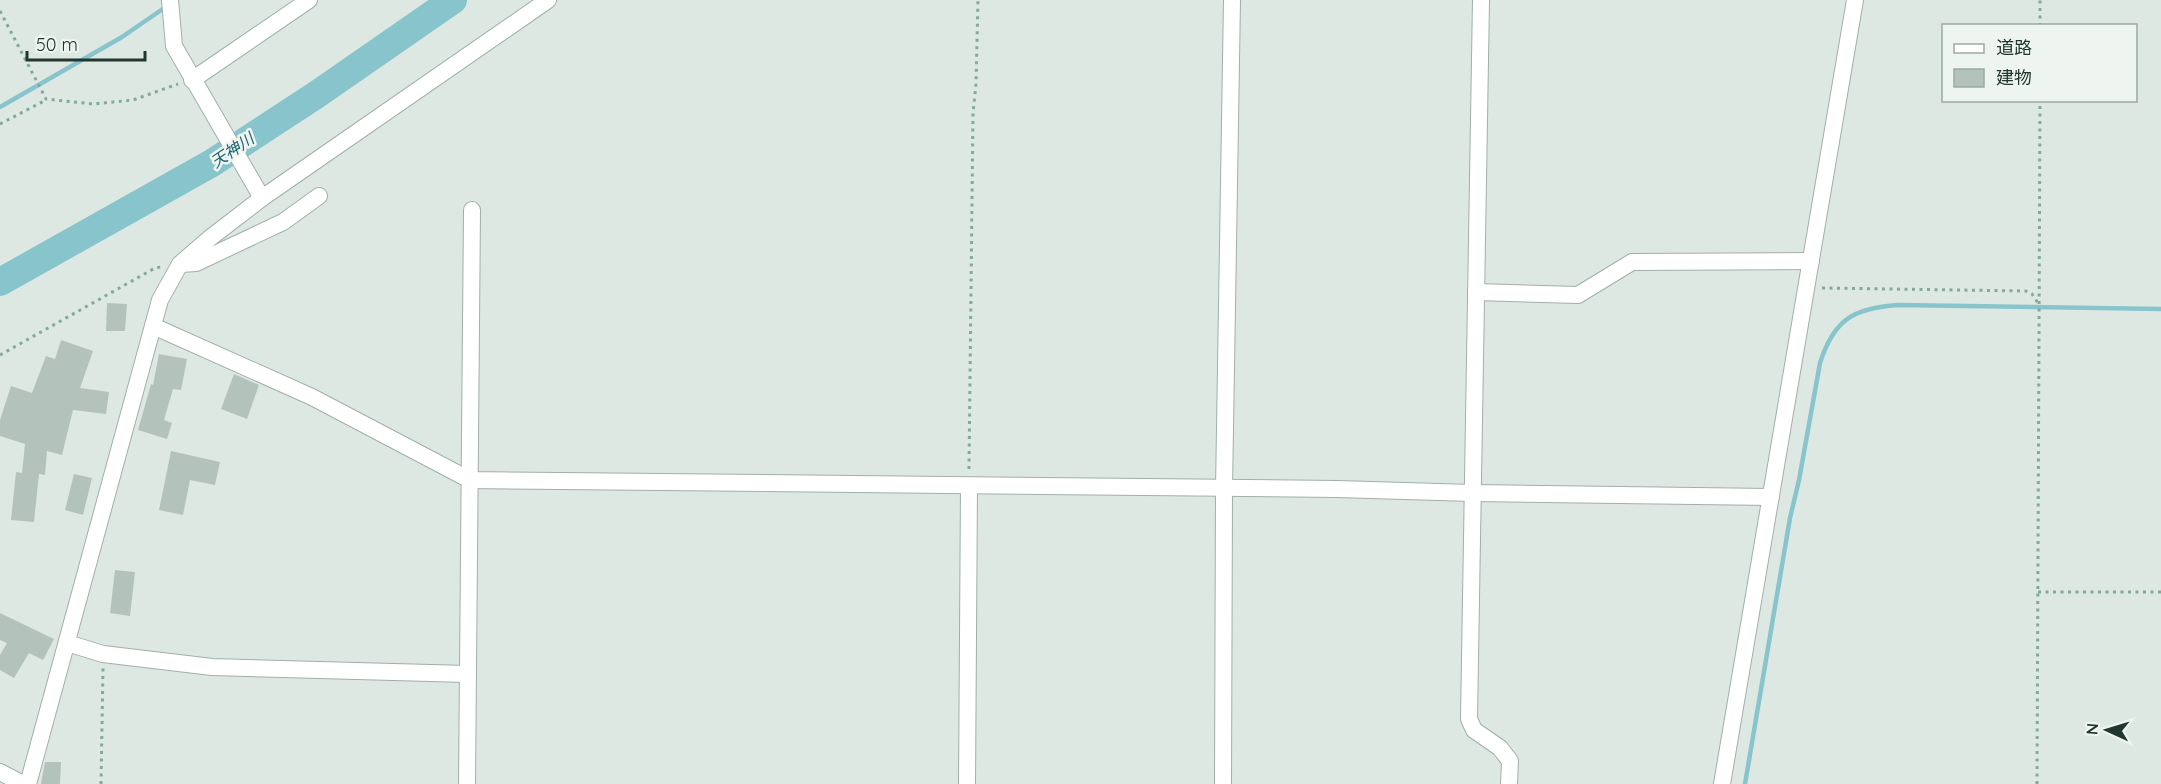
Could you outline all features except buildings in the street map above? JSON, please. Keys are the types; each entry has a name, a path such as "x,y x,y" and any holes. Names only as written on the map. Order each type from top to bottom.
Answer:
{"street":[{"path":"170,0 174,46 262,198"},
{"path":"192,80 309,0"},
{"path":"0,772 26,784 160,300 180,264 262,198 548,0"},
{"path":"1223,784 1224,489 1232,0"},
{"path":"1480,0 1469,719 1474,730 1500,747 1510,761 1509,784"},
{"path":"1722,784 1855,0"},
{"path":"180,264 196,263 283,222 319,196"},
{"path":"467,784 472,210"},
{"path":"1476,292 1578,296 1632,262 1811,261"},
{"path":"153,326 312,396 470,480 1771,496"},
{"path":"967,784 969,486"},
{"path":"66,642 103,654 212,667 468,674"}],"path":[{"path":"969,486 973,113 978,0"},
{"path":"2040,0 2040,24"},
{"path":"0,11 46,99"},
{"path":"0,124 46,99 93,104 133,100 192,80"},
{"path":"2037,784 2040,102"},
{"path":"0,355 155,268 180,264"},
{"path":"1808,287 2026,291 2032,294 2039,305"},
{"path":"2038,592 2161,592"},
{"path":"101,784 103,654"}],"waterway":[{"name":"天神川","path":"0,282 212,163 316,95 453,0"},
{"path":"0,107 122,37 167,6"},
{"path":"1745,784 1790,518 1820,363 1839,326 1858,313 1869,309 1898,305 2161,309"}]}
